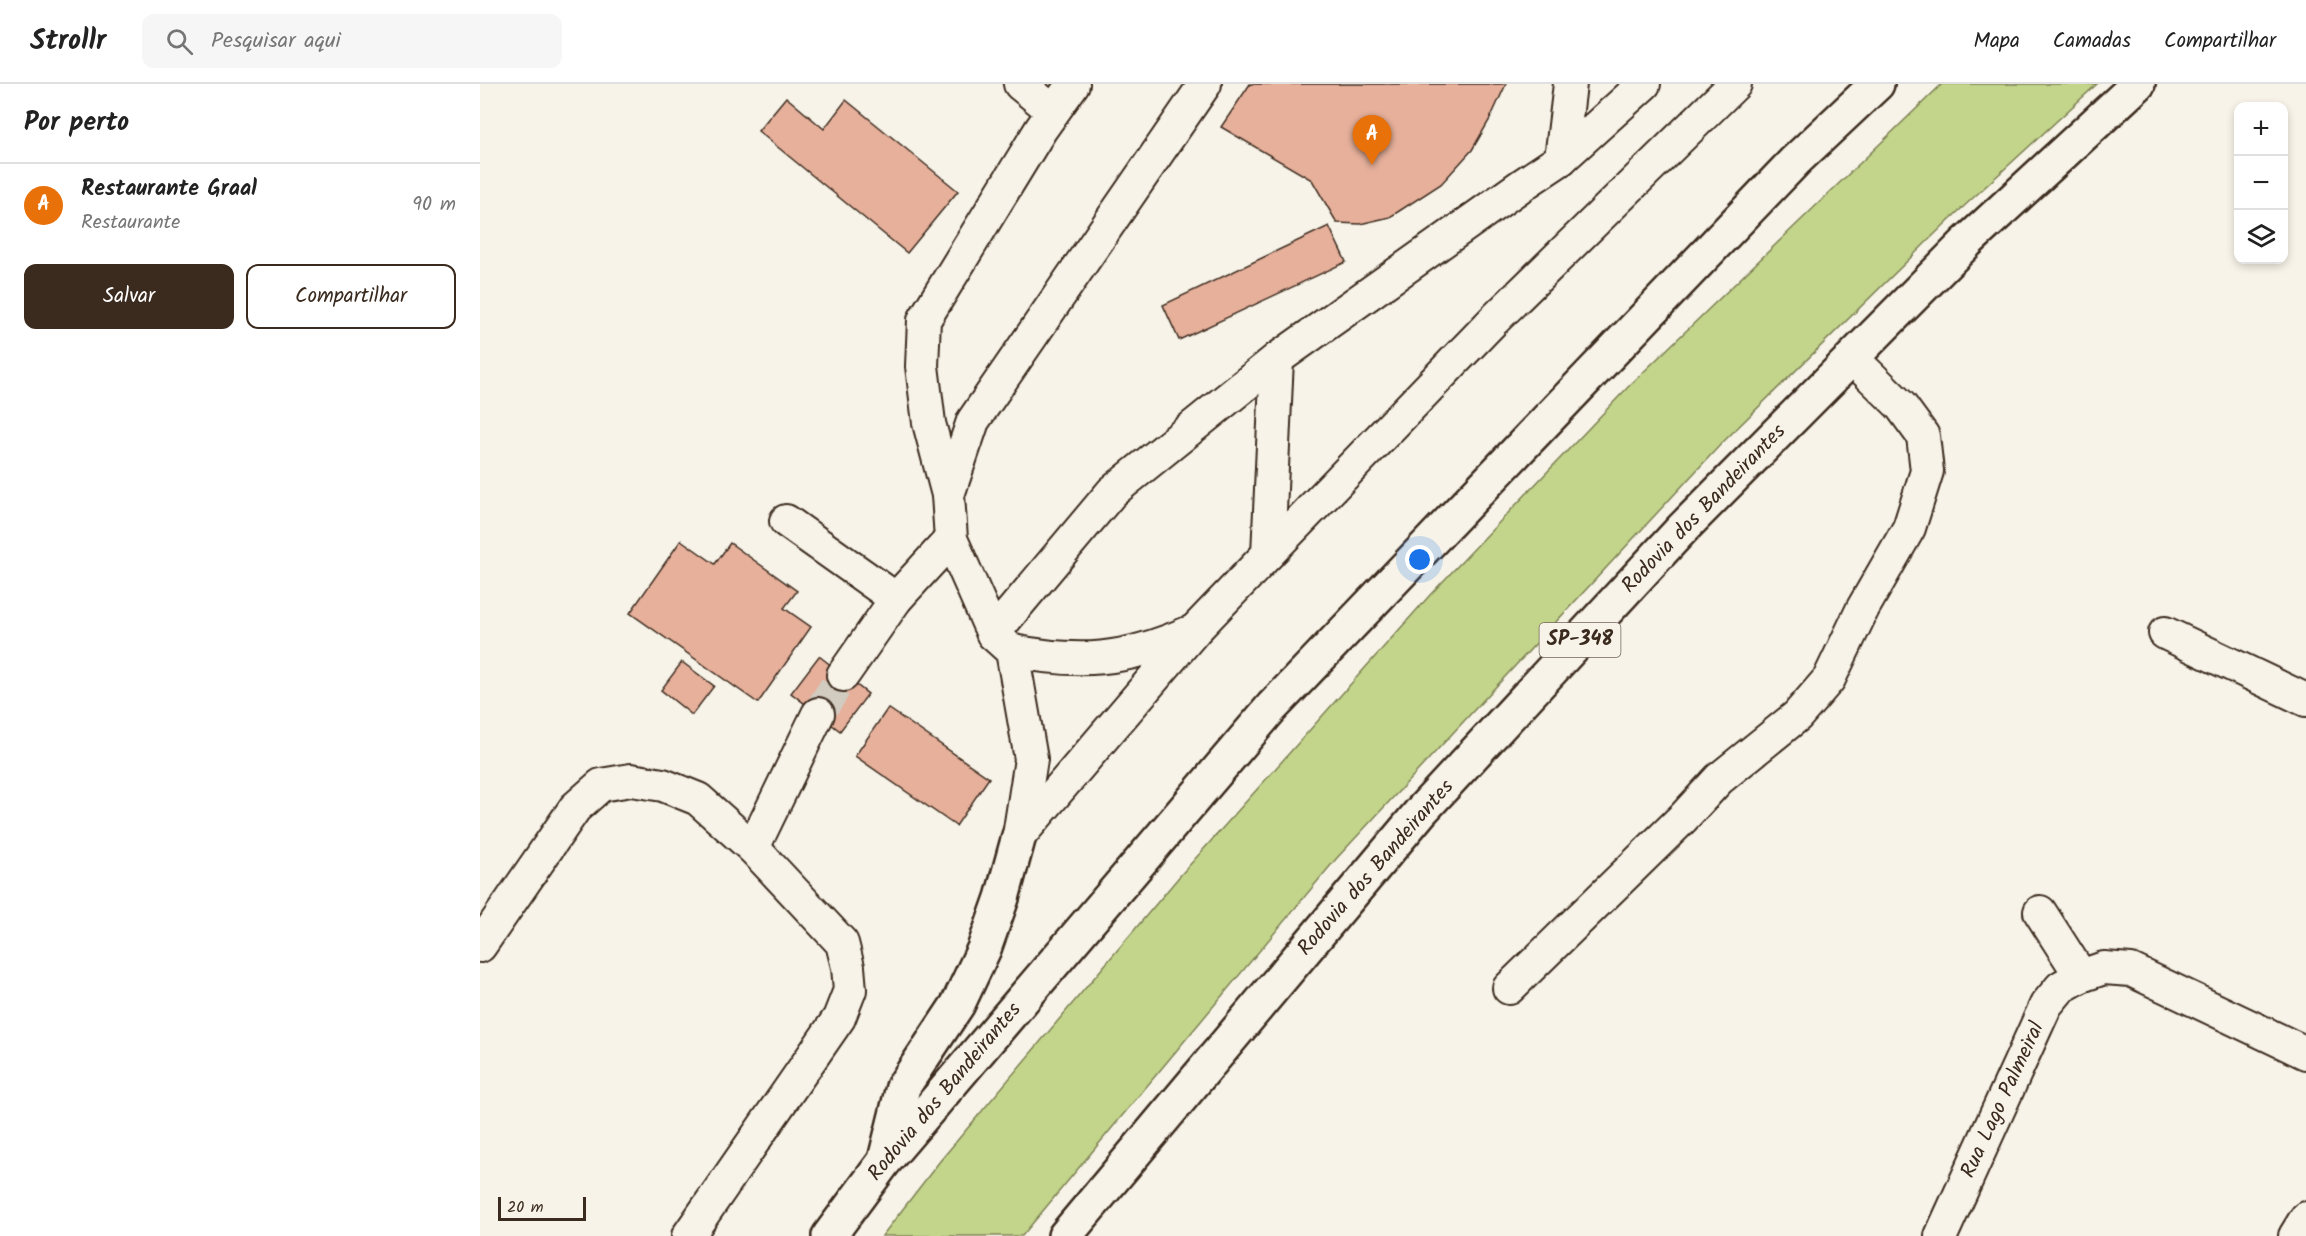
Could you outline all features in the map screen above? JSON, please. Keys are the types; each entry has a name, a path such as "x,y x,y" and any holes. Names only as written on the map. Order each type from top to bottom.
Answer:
{"highway":[{"name":"Rodovia dos Bandeirantes","path":"829,1236 884,1162 1272,707 1795,160 1877,84"},
{"name":"Rodovia dos Bandeirantes","path":"1065,1236 1423,809 1682,529 1967,242 2138,84"},
{"path":"884,1162 903,1087 958,1004 984,949 1002,898 1019,836"}],"street":[{"path":"1020,84 1053,111"},
{"path":"1019,836 1031,759 1003,643 951,539 948,495 929,423 922,366 924,320 1053,111 1073,84"},
{"path":"948,495 973,421 1205,84"},
{"path":"1561,159 1570,84"},
{"path":"1003,643 1112,492 1277,359 1522,184 1561,159 1644,84"},
{"path":"1019,836 1195,630 1494,320 1735,84"},
{"path":"1509,988 1683,818 1719,779 1797,716 1829,679 1863,608 1909,528 1927,471 1923,436 1901,406 1852,358"},
{"path":"1268,554 1277,359"},
{"path":"786,521 896,599"},
{"path":"843,675 896,599 951,539"},
{"path":"1003,643 1049,658 1123,656 1158,646 1195,630"},
{"path":"2165,633 2306,700"},
{"path":"753,848 818,714"},
{"path":"480,946 575,808 601,785 631,780 663,785 698,799 753,848 842,943 848,967 850,990 839,1018 688,1236"},
{"path":"2040,912 2081,976"},
{"name":"Rua Lago Palmeiral","path":"1941,1236 2046,1005 2061,987 2081,976 2104,968 2130,970 2306,1053"},
{"path":"2295,1236 2306,1218"},
{"path":"2305,1236 2306,1230"}],"green space":[{"path":"1942,84 2097,84 1948,221 1722,443 1336,859 1022,1236 882,1236 940,1161 1178,878 1430,595 1630,385"}],"building":[{"path":"1250,84 1506,84 1490,119 1472,150 1441,184 1390,217 1360,224 1337,223 1312,180 1221,127"},
{"path":"786,97 824,129 846,100 958,191 907,253 758,131"},
{"path":"1329,226 1346,262 1179,340 1163,305"},
{"path":"681,540 715,564 730,543 797,591 784,608 811,627 758,703 630,613"},
{"path":"819,656 868,694 840,731 791,693"},
{"path":"682,662 714,686 692,715 661,690"},
{"path":"888,708 989,778 956,826 855,756"}],"tunnel":[{"path":"818,714 843,675"}],"place":[{"name":"Restaurante Graal","path":"1372,165"}]}
